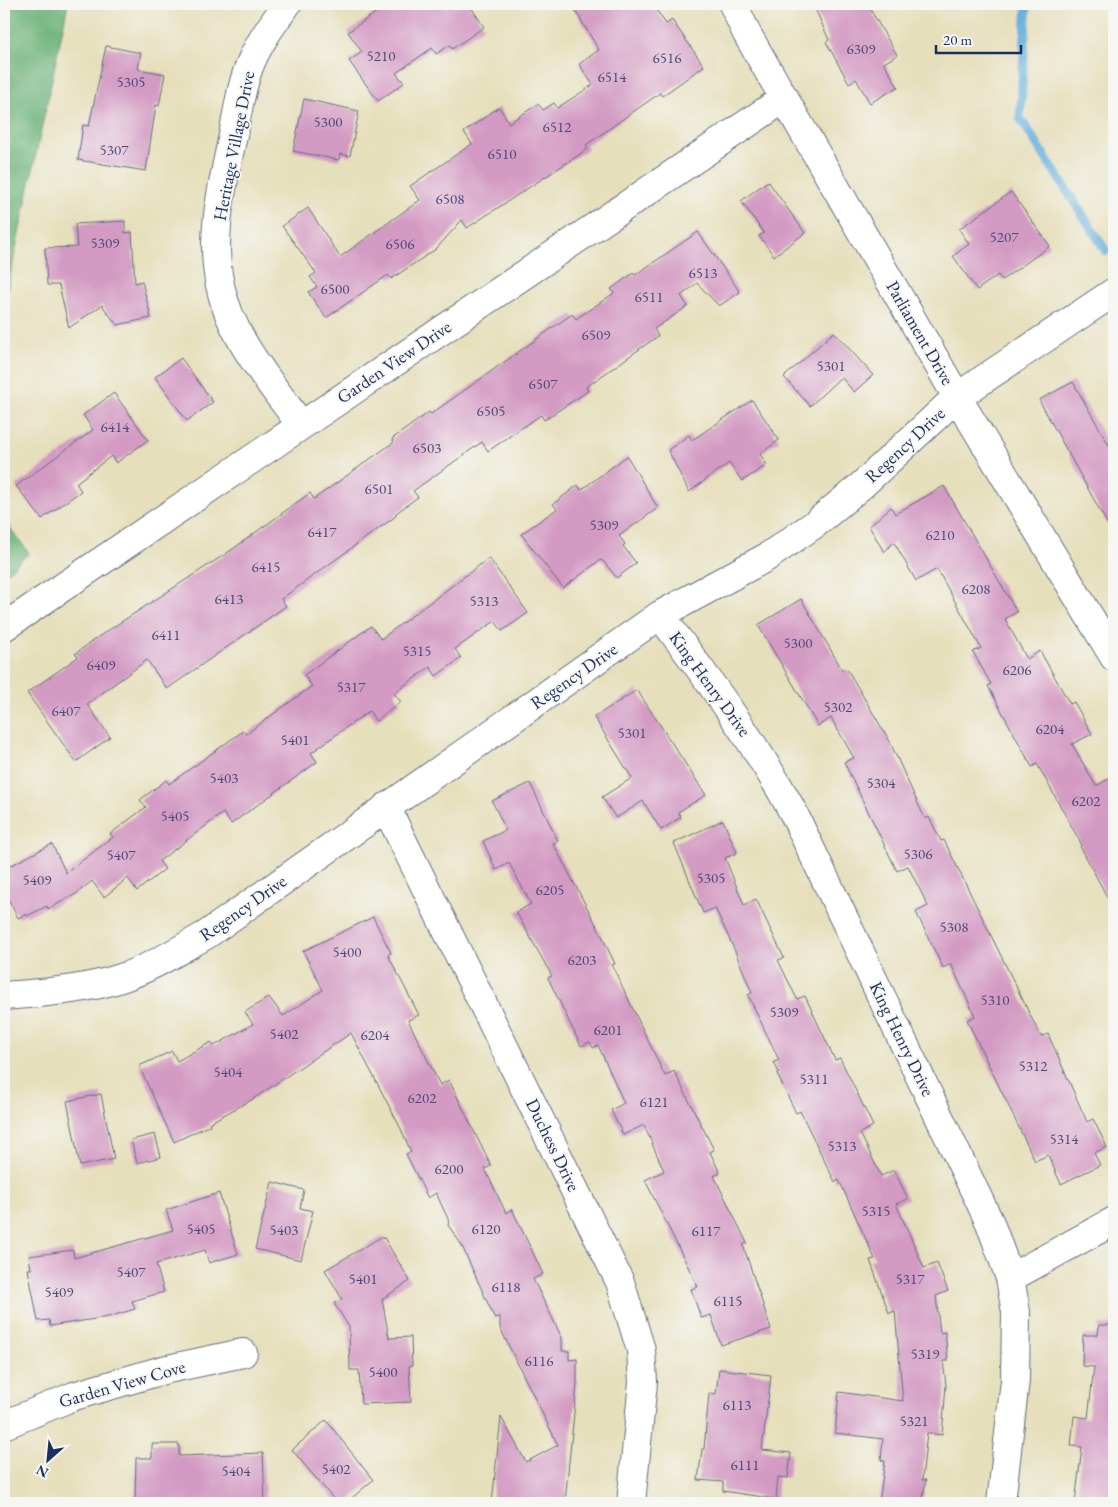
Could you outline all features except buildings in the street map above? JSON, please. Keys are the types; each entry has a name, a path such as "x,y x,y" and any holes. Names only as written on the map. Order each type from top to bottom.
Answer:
{"street":[{"name":"Heritage Village Drive","path":"287,4 271,25 251,62 242,92 219,204 216,255 220,286 247,350 301,425"},
{"name":"Parliament Drive","path":"733,4 747,34 957,397 1114,657"},
{"name":"Garden View Drive","path":"4,627 785,98"},
{"name":"Regency Drive","path":"4,996 52,992 121,978 166,958 206,935 660,616 767,557 815,524 862,485 957,397 1114,292"},
{"name":"King Henry Drive","path":"660,616 738,721 770,770 793,812 990,1222 1010,1278 1016,1312 1015,1380 1000,1503"},
{"name":"Duchess Drive","path":"386,807 620,1282 641,1350 643,1382 631,1503"},
{"path":"1010,1278 1114,1221"},
{"name":"Garden View Cove","path":"4,1424 74,1396 163,1370 243,1353"}],"green space":[{"path":"4,4 68,4 4,305"},
{"path":"4,520 29,553 4,575"}],"waterway":[{"path":"1027,4 1020,118 1106,251"}]}
